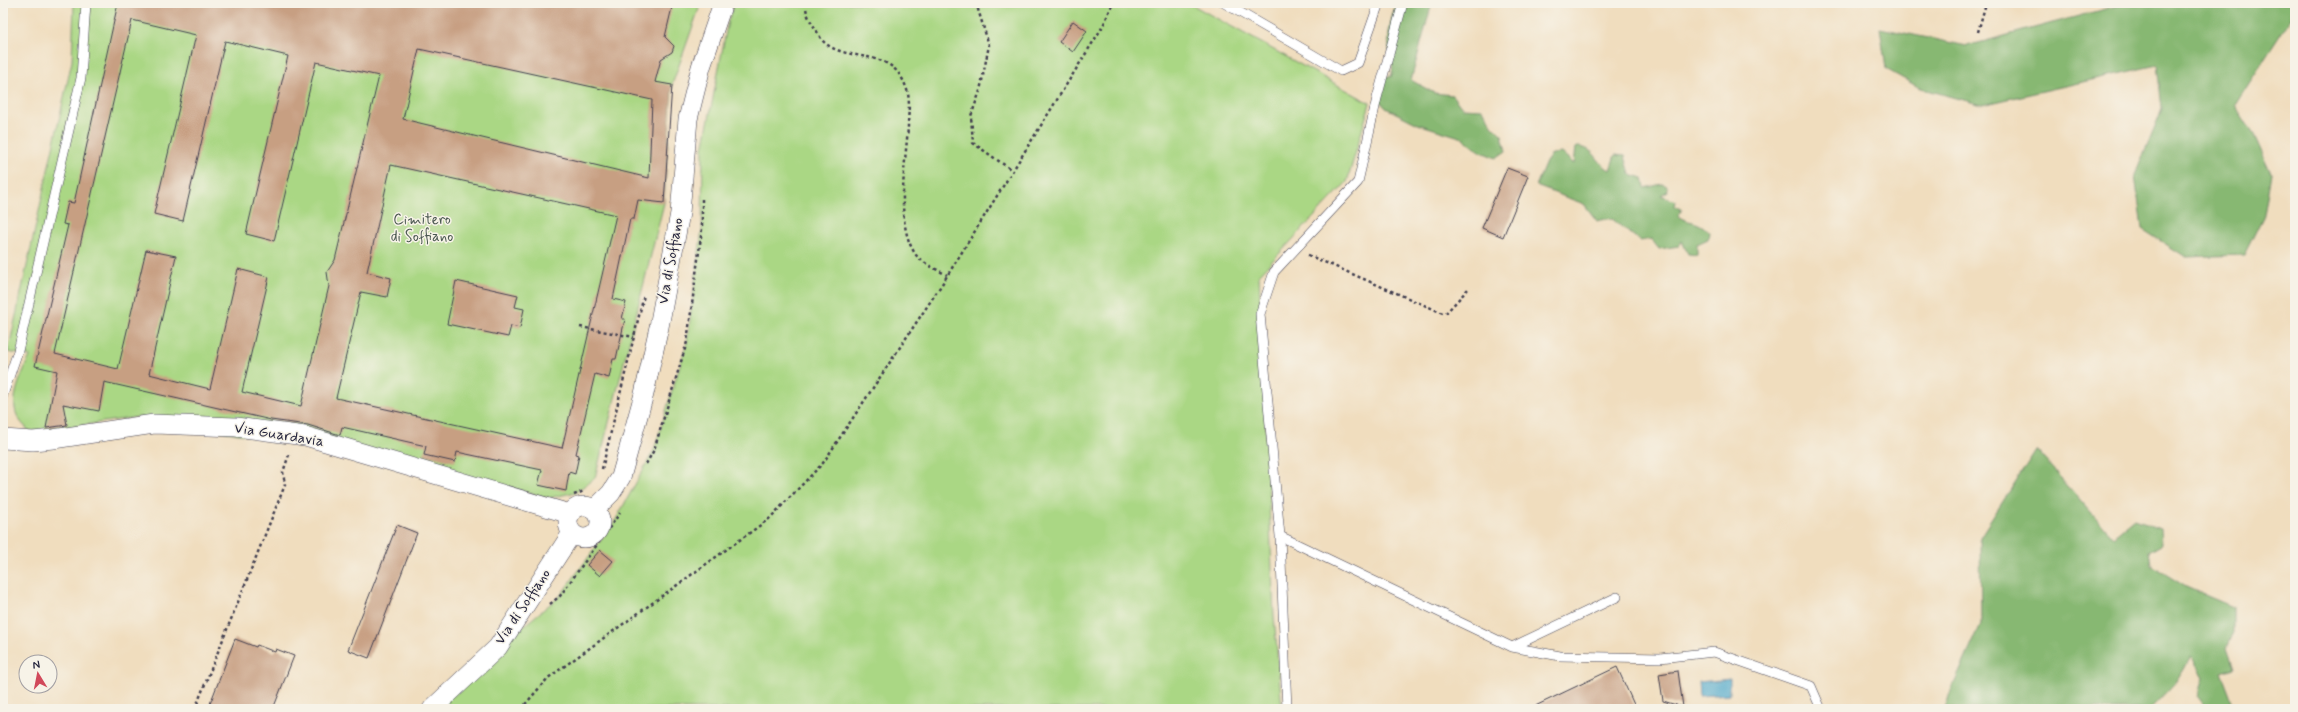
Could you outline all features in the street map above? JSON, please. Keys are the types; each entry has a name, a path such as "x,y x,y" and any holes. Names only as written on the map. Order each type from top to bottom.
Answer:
{"street":[{"name":"Via di Soffiano","path":"594,510 610,493 621,477 644,394 659,327 680,213 688,119 701,67 723,3"},
{"name":"Via Guardavia","path":"3,439 33,441 53,440 154,424 236,427 296,435 569,505"},
{"path":"569,505 588,507 594,510 600,522 594,534 579,538 572,533 568,524 569,505"},
{"name":"Via di Soffiano","path":"432,709 498,647 572,533"}],"lane":[{"path":"3,395 18,351 81,78 86,3"},
{"path":"1224,3 1341,71 1358,63 1380,3"},
{"path":"1287,709 1280,536 1260,314 1274,272 1358,182 1377,98 1403,3"},
{"path":"1280,536 1512,646 1560,656 1660,658 1714,652 1811,686 1821,709"},
{"path":"1512,646 1617,597"}],"path":[{"path":"806,3 810,21 824,43 844,53 869,56 885,63 901,74 907,89 909,106 904,204 909,239 917,256 947,275"},
{"path":"976,3 989,45 980,91 971,116 971,133 973,143 1012,170"},
{"path":"520,709 548,678 769,519 823,463 947,275 1103,26 1113,3"},
{"path":"1978,32 1986,3"},
{"path":"1294,250 1446,314 1469,288"},
{"path":"600,476 644,292"},
{"path":"580,327 634,337"},
{"path":"195,709 285,485 284,472 296,435"},
{"path":"569,505 587,490"}],"green space":[{"name":"Cimitero di Soffiano","path":"74,3 701,3 672,85 664,203 595,478 576,492 549,498 404,462 138,417 43,431 29,431 21,422 16,412 15,396 20,379 30,356 8,352 72,61"},
{"path":"735,3 1189,3 1370,103 1347,182 1259,275 1274,616 1282,709 432,709 498,647 560,596 615,521 654,450 687,342 702,229 703,149 728,21"},
{"path":"1397,3 1432,3 1411,80 1434,93 1452,95 1462,108 1483,109 1492,125 1502,135 1506,151 1496,158 1479,151 1463,138 1418,124 1386,108 1377,98 1383,76 1391,77 1392,73 1389,49 1389,32 1391,20"},
{"path":"2127,3 2295,3 2295,12 2235,105 2254,135 2271,173 2264,215 2244,255 2186,257 2142,229 2135,175 2162,109 2157,65 1982,105 1920,88 1886,69 1880,28 1967,46"},
{"path":"1576,147 1588,149 1605,167 1610,170 1615,155 1625,156 1630,174 1643,178 1645,188 1662,184 1667,186 1668,191 1661,195 1675,201 1674,206 1682,209 1678,216 1701,225 1709,232 1708,239 1697,244 1697,255 1688,254 1682,241 1679,246 1659,249 1651,239 1640,241 1611,218 1597,221 1584,204 1536,186 1546,162 1552,154 1562,153 1574,164"},
{"path":"2036,450 2113,537 2135,519 2160,528 2161,545 2149,552 2151,565 2186,587 2233,607 2233,634 2227,648 2234,668 2221,672 2235,709 2207,709 2198,697 2204,678 2191,657 2173,686 2151,709 1945,709 1950,693 1981,624 1980,537"}],"water":[{"path":"1730,679 1730,694 1699,696 1698,682"}],"building":[{"path":"118,3 673,3 665,37 674,46 672,52 661,59 655,82 672,85 664,203 638,200 634,219 630,219 613,299 626,302 622,319 625,319 616,359 613,359 609,378 595,374 576,454 579,455 575,474 569,472 566,491 538,485 542,470 457,452 455,462 424,455 426,446 342,427 340,435 308,425 271,420 104,382 99,411 63,404 67,425 46,428 57,371 35,366 68,225 63,224 68,202 74,203","holes":["132,20 196,35 154,214 183,221 225,41 288,56 246,234 274,241 316,62 379,76 335,260 327,272 329,286 301,406 242,392 269,277 238,269 210,389 149,374 176,256 146,250 118,369 55,354","419,49 652,100 649,178 403,119","391,165 616,215 562,448 336,398 361,292 387,297 391,278 367,272"]},
{"path":"1073,21 1087,31 1073,52 1059,42"},
{"path":"1507,168 1528,176 1503,237 1482,228"},
{"path":"456,281 518,295 515,307 524,309 520,328 511,326 508,337 447,324"},
{"path":"397,525 417,533 369,658 348,650"},
{"path":"600,550 613,561 600,576 587,565"},
{"path":"235,639 256,647 257,645 275,652 276,649 294,656 273,709 208,709"},
{"path":"1617,667 1636,709 1529,709"},
{"path":"1678,671 1683,707 1663,701 1659,674"}]}
